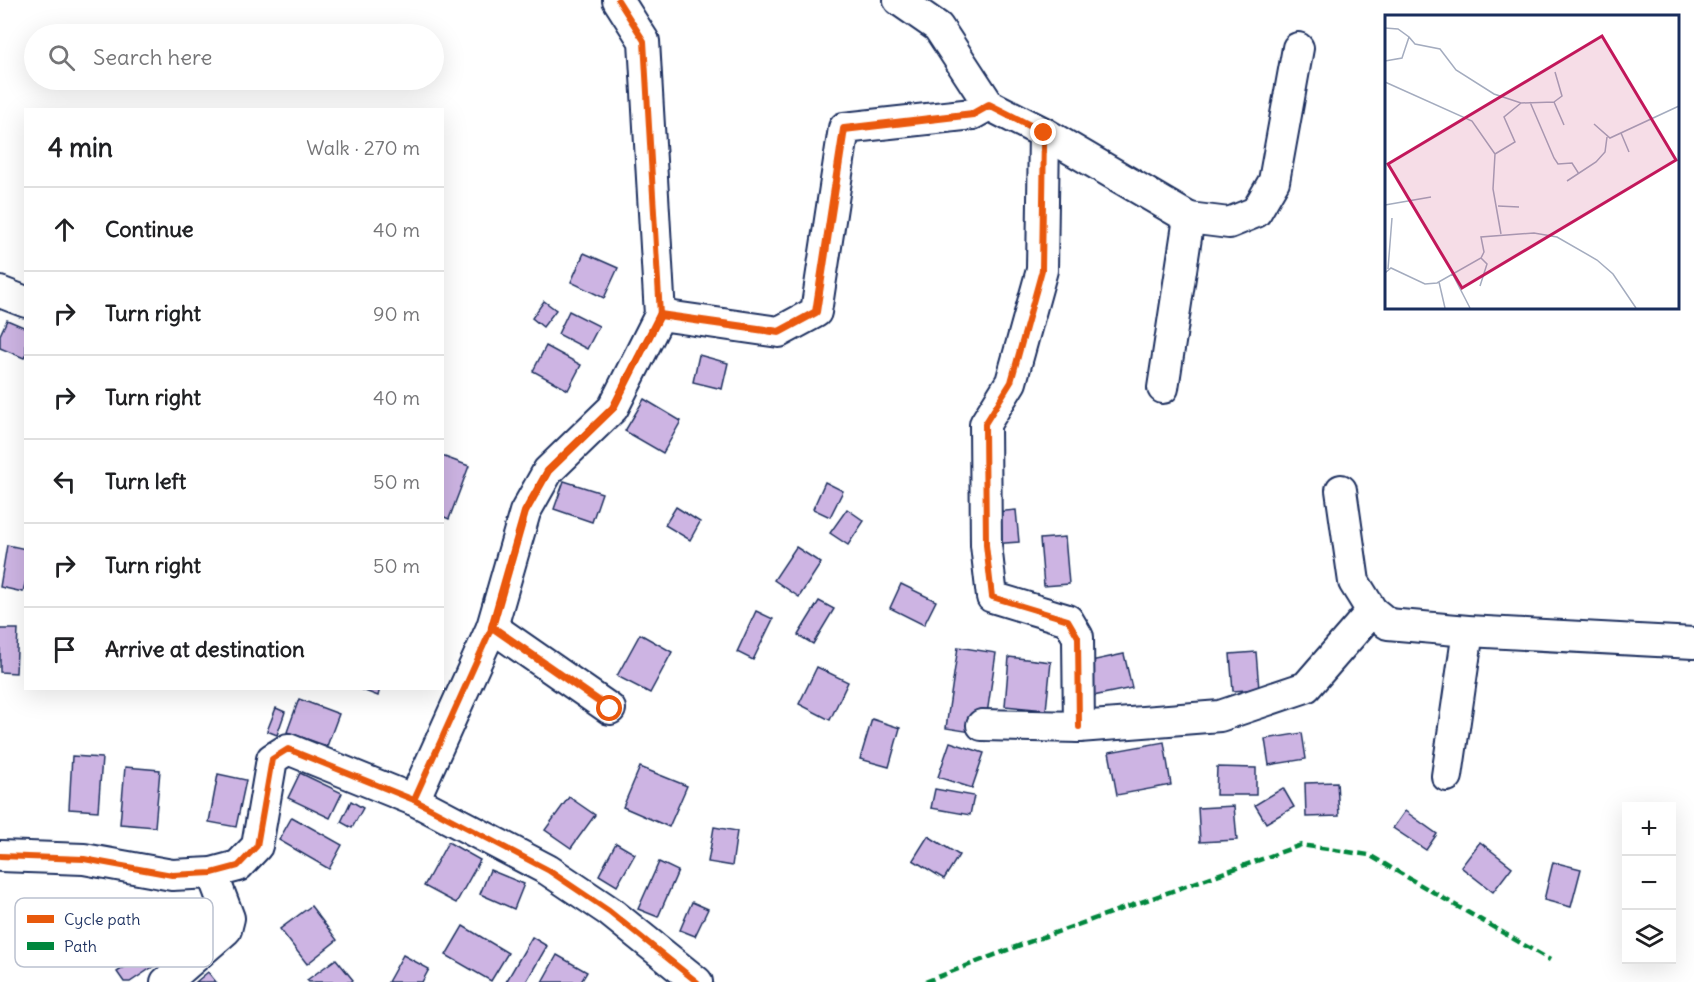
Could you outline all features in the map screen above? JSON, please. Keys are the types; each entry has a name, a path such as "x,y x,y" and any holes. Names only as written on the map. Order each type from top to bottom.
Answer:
{"street":[{"path":"414,800 492,627 525,512 548,471 613,408 660,315 644,40 618,0"},
{"path":"898,0 938,27 989,105 1044,133 1189,218 1228,223 1256,212 1274,181 1298,48"},
{"path":"660,315 779,332 816,312 844,129 973,114 989,105"},
{"path":"1044,133 1042,270 1011,382 985,424 986,545 992,597 1068,620 1078,637 1079,727"},
{"path":"1163,388 1189,218"},
{"path":"0,292 24,301"},
{"path":"1341,490 1354,582 1372,611 1388,624 1468,631 1694,643"},
{"path":"982,725 1079,727 1220,716 1306,687 1372,611"},
{"path":"492,627 610,709"},
{"path":"1447,776 1468,631"},
{"path":"0,856 84,859 172,875 212,873 238,866 257,846 272,759 288,748 414,800 548,870 609,911 697,982"},
{"path":"212,873 229,918 226,930 213,941"},
{"path":"166,982 183,967"}],"building":[{"path":"584,253 618,268 604,298 571,282"},
{"path":"544,301 556,310 543,327 532,318"},
{"path":"569,311 599,326 587,349 558,334"},
{"path":"7,320 24,327 24,358 0,348 0,335"},
{"path":"546,346 581,365 568,390 533,371"},
{"path":"699,355 728,363 722,389 693,382"},
{"path":"644,399 681,421 663,453 625,431"},
{"path":"444,457 469,466 449,519 444,517"},
{"path":"564,481 602,493 592,522 554,509"},
{"path":"825,482 843,491 830,517 813,509"},
{"path":"676,507 700,522 690,540 665,525"},
{"path":"847,509 864,521 848,545 830,533"},
{"path":"1016,510 1019,542 978,545 974,514"},
{"path":"1065,537 1069,584 1044,586 1040,539"},
{"path":"7,545 24,549 23,592 0,587"},
{"path":"796,547 821,563 799,597 774,580"},
{"path":"901,584 936,601 924,625 890,608"},
{"path":"819,601 834,609 813,644 798,635"},
{"path":"756,611 773,619 753,660 737,652"},
{"path":"0,629 18,629 16,673 0,672"},
{"path":"640,634 672,652 650,693 617,676"},
{"path":"958,647 996,653 984,734 946,728"},
{"path":"1256,652 1259,689 1233,691 1230,654"},
{"path":"1124,654 1132,688 1093,696 1086,662"},
{"path":"1009,657 1051,662 1046,710 1005,706"},
{"path":"817,667 848,682 830,720 799,704"},
{"path":"362,690 380,690 378,696"},
{"path":"299,699 339,714 327,746 287,732"},
{"path":"276,708 285,712 277,735 267,731"},
{"path":"872,719 900,728 889,767 860,759"},
{"path":"1302,733 1306,759 1269,765 1265,739"},
{"path":"950,742 984,753 972,788 938,777"},
{"path":"1164,742 1171,785 1117,795 1109,752"},
{"path":"72,756 102,758 98,811 69,809"},
{"path":"125,767 160,770 155,827 120,824"},
{"path":"640,767 687,786 669,827 623,807"},
{"path":"1217,767 1256,768 1256,795 1216,795"},
{"path":"300,773 342,793 330,818 288,798"},
{"path":"218,774 246,780 236,827 209,822"},
{"path":"1337,782 1339,816 1306,817 1305,783"},
{"path":"1283,788 1294,807 1266,823 1255,805"},
{"path":"935,789 974,796 970,815 931,808"},
{"path":"569,797 595,815 571,848 545,830"},
{"path":"351,801 363,808 352,828 341,822"},
{"path":"1234,806 1237,840 1200,842 1198,808"},
{"path":"1405,811 1437,834 1426,850 1393,828"},
{"path":"292,817 342,845 329,869 279,840"},
{"path":"714,827 737,831 732,866 708,862"},
{"path":"928,836 959,855 944,879 913,860"},
{"path":"448,842 480,860 456,903 424,886"},
{"path":"1480,842 1512,867 1493,892 1461,867"},
{"path":"616,843 635,854 617,886 599,875"},
{"path":"659,862 678,871 658,917 638,909"},
{"path":"1553,862 1581,869 1571,907 1544,900"},
{"path":"490,870 524,884 514,909 480,894"},
{"path":"692,902 708,909 695,936 680,930"},
{"path":"311,906 337,940 307,964 280,929"},
{"path":"463,926 508,953 491,981 446,955"},
{"path":"532,937 547,946 526,982 506,982"},
{"path":"403,955 429,969 422,982 388,982"},
{"path":"557,955 587,972 581,982 542,982"},
{"path":"336,959 353,980 351,982 309,982 307,980"},
{"path":"125,967 152,967 130,982 124,982 117,972"},
{"path":"208,972 216,982 196,982"}],"marked path":[{"path":"925,982 1018,946 1301,845 1369,855 1550,960"}],"cycle path":[{"path":"414,800 492,627 525,512 548,471 613,408 660,315 644,41 618,0"},
{"path":"1044,133 1042,270 1011,382 985,424 986,545 992,597 1068,620 1078,637 1079,727"},
{"path":"0,856 84,859 172,875 212,873 238,866 257,846 272,759 288,749 414,800 548,870 609,911 697,982"}],"route":[{"path":"610,709 492,627 525,512 548,471 613,408 660,315 779,332 816,312 844,129 973,114 989,105 1044,133"}]}
